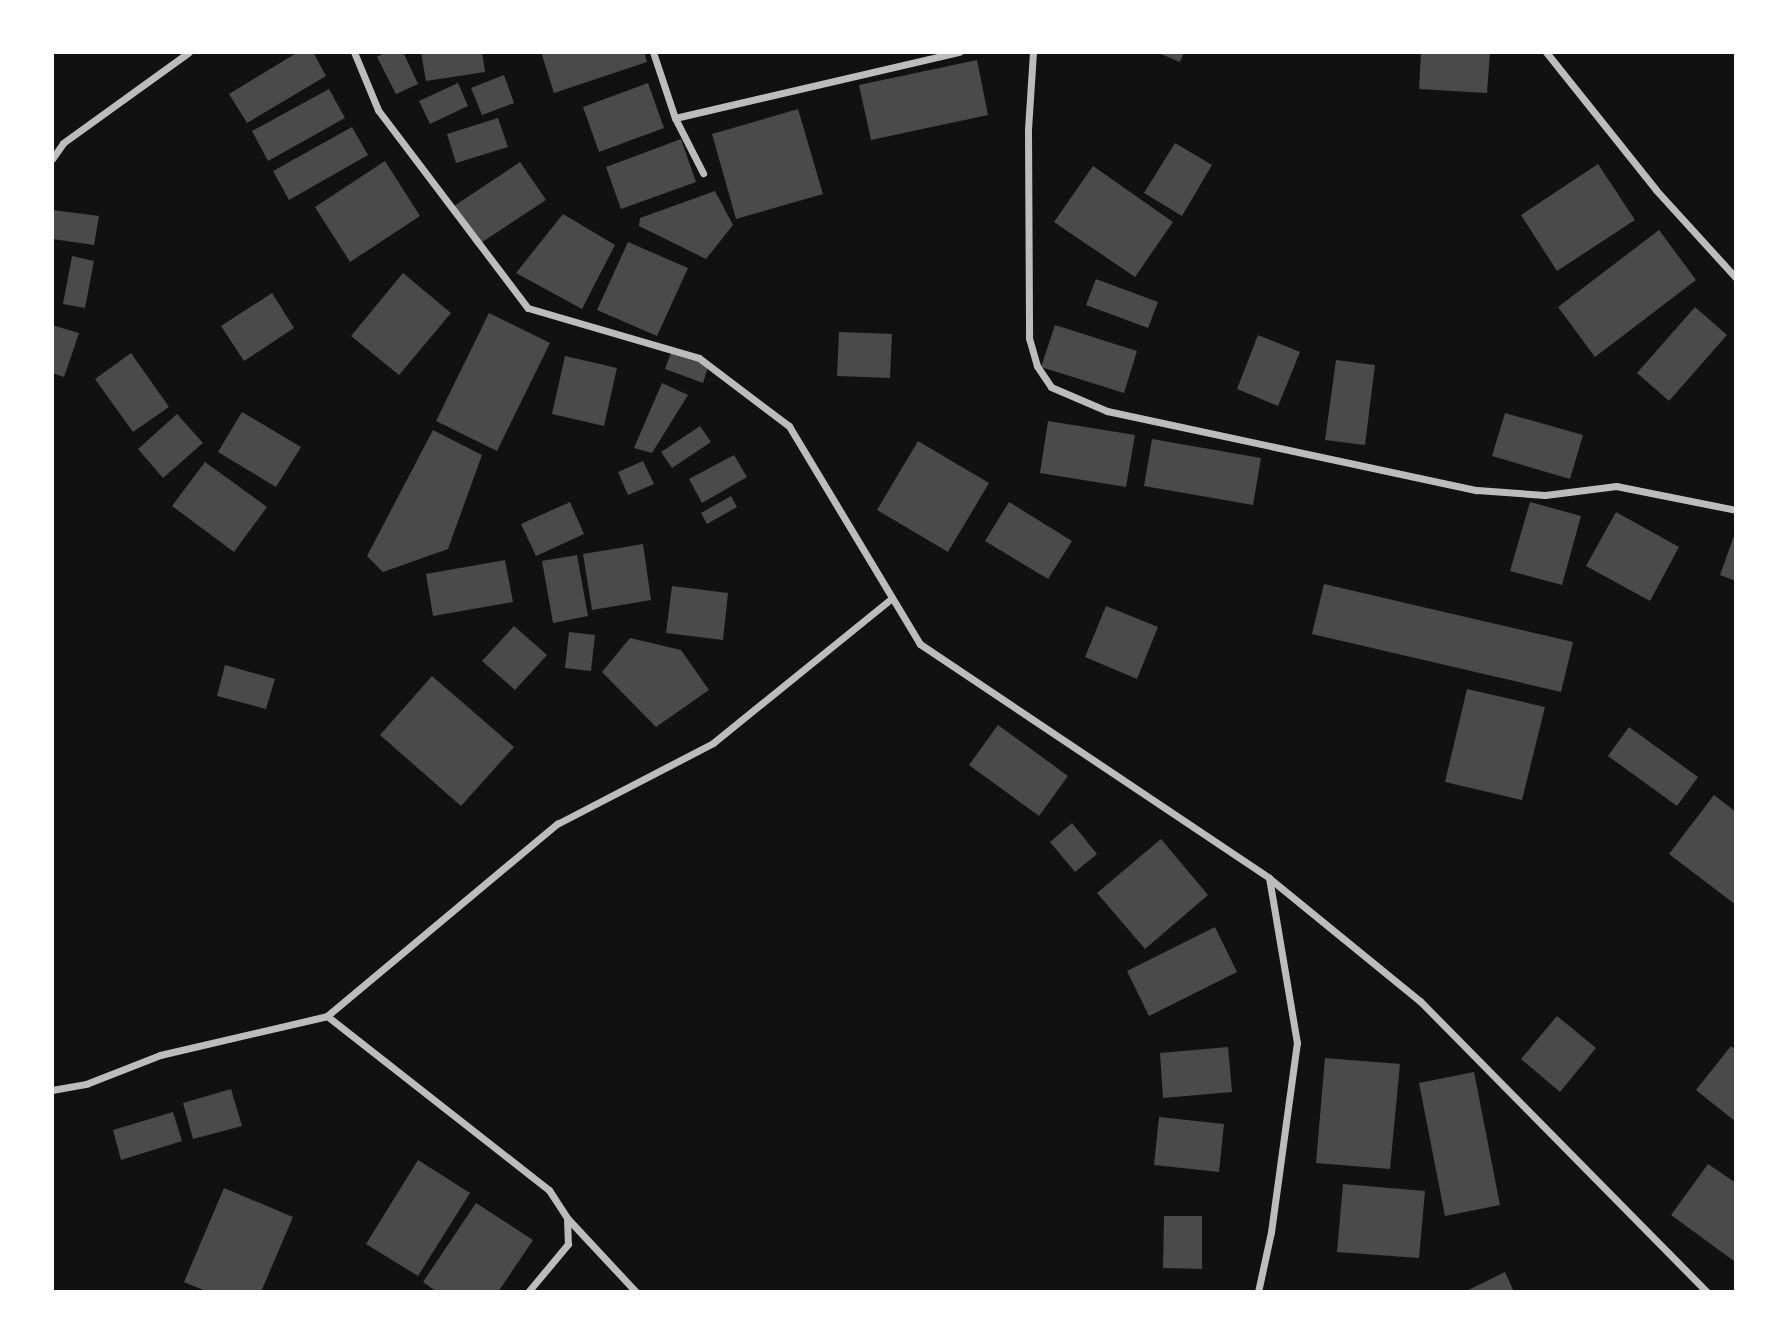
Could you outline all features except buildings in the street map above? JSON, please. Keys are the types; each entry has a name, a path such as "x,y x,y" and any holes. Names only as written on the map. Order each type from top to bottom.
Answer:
{"street":[{"path":"52,159 63,143 189,52"},
{"path":"354,52 378,110 528,308 699,358 789,426 920,644 1269,878 1420,1001 1707,1292"},
{"path":"653,52 675,118 703,173"},
{"path":"675,118 959,52"},
{"path":"1033,52 1028,130 1029,338 1037,366 1051,387 1107,411 1477,490 1545,495 1616,486 1735,510"},
{"path":"1546,52 1656,190 1735,278"},
{"path":"52,1090 86,1084 160,1055 327,1016 557,824 713,743 891,598"},
{"path":"1258,1292 1271,1232 1297,1043 1269,878"},
{"path":"327,1016 549,1190 567,1218 636,1292"},
{"path":"528,1292 568,1244 567,1218"}]}
